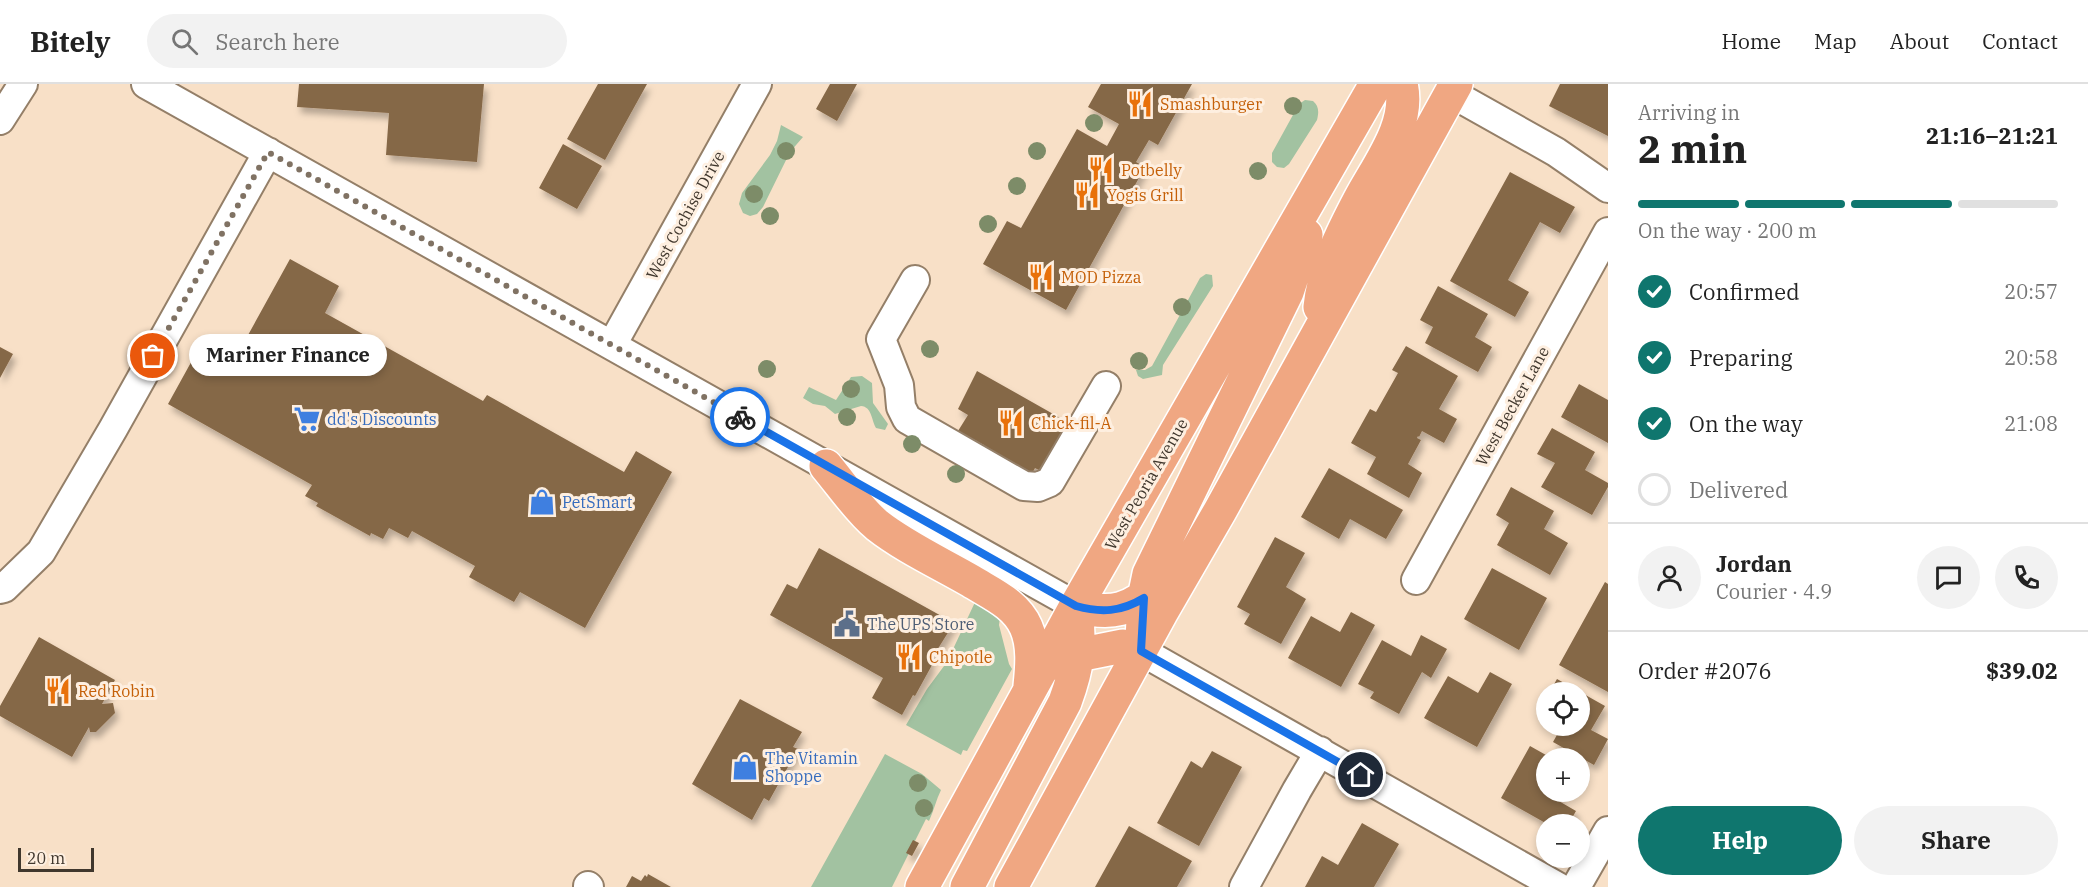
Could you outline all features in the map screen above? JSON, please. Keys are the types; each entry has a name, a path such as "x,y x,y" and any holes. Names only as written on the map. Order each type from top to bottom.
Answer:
{"main road":[{"name":"West Peoria Avenue","path":"922,887 1076,606 1376,84"},
{"path":"1316,336 1322,293 1330,264 1359,200 1399,124 1402,106 1401,84"},
{"path":"1011,887 1452,87"},
{"path":"1141,651 1144,598 1149,574 1287,292 1301,253 1320,183"},
{"path":"826,466 876,524 1004,601 1019,614 1027,628 1031,645 1030,690"},
{"path":"967,887 1054,726 1072,682 1078,655 1076,606 1094,611 1129,608 1144,598 1179,562 1220,511"},
{"path":"1030,690 1048,672 1078,655 1123,646 1141,651"}],"street":[{"path":"0,120 22,84"},
{"path":"146,84 1076,606"},
{"name":"West Cochise Drive","path":"612,345 757,84"},
{"path":"1452,87 1556,152 1608,188"},
{"path":"0,589 4,588 41,552 268,152"},
{"name":"West Becker Lane","path":"1416,580 1608,232"},
{"path":"915,280 881,339 900,385 915,400 920,409 922,427 1024,486 1038,487 1050,482 1106,386"},
{"path":"1141,651 1558,887"},
{"path":"1244,887 1320,752"},
{"path":"1576,887 1608,831"}],"green space":[{"path":"1305,100 1313,101 1316,105 1317,120 1289,164 1284,168 1277,167 1272,162 1272,153 1299,104"},
{"path":"781,125 803,137 790,152 763,207 757,214 750,216 743,213 739,204 742,193 770,155"},
{"path":"1206,274 1212,275 1213,286 1163,365 1162,375 1143,379 1138,376 1136,370 1145,370 1152,366 1200,278"},
{"path":"862,376 872,383 873,403 888,424 885,430 876,428 865,407 861,406 835,414 825,406 813,404 803,398 809,387 836,400 851,377"},
{"path":"976,600 1000,618 999,625 1012,669 967,751 963,750 961,755 906,725 927,689 947,662"},
{"path":"885,754 922,774 941,790 929,821 926,819 892,887 811,887"}],"building":[{"path":"299,84 484,84 477,162 386,155 389,113 297,107"},
{"path":"598,84 647,84 605,160 567,139"},
{"path":"830,84 857,84 837,121 816,109"},
{"path":"1101,84 1192,84 1158,145 1149,140 1136,162 1145,167 1066,310 983,264 1007,221 1021,228 1077,129 1107,146 1119,124 1088,107"},
{"path":"1560,84 1608,84 1608,136 1549,106"},
{"path":"563,144 602,166 577,209 539,188"},
{"path":"1510,172 1575,207 1560,233 1540,222 1508,280 1529,292 1515,317 1450,281"},
{"path":"290,259 339,286 325,313 483,401 487,395 624,472 636,451 672,472 585,628 520,592 514,602 469,577 475,566 412,531 408,538 389,528 383,539 371,533 370,536 316,506 318,503 305,496 312,485 168,404 205,337 237,355"},
{"path":"1438,286 1488,314 1475,337 1492,347 1478,372 1425,343 1433,327 1420,320"},
{"path":"1406,346 1458,376 1439,409 1457,419 1444,443 1422,431 1418,436 1417,438 1421,440 1408,464 1422,473 1409,498 1367,474 1376,457 1351,443 1370,409 1376,412 1398,373 1392,370"},
{"path":"0,347 13,354 0,378"},
{"name":"Chick-fil-A","path":"977,371 1062,419 1057,427 1070,435 1045,473 1035,468 1031,475 982,448 984,445 958,431 968,415 958,409"},
{"path":"1579,384 1608,400 1608,443 1561,417"},
{"path":"1552,428 1595,452 1585,470 1608,483 1608,487 1592,515 1541,487 1555,463 1537,454"},
{"path":"1329,468 1403,510 1386,539 1350,519 1339,539 1301,517"},
{"path":"1511,487 1554,511 1544,529 1568,543 1550,575 1497,545 1509,523 1496,515"},
{"path":"1275,537 1305,553 1286,587 1306,599 1281,644 1244,624 1250,614 1237,607"},
{"path":"819,548 954,623 929,663 932,665 902,715 872,698 883,678 770,615 787,584 797,589"},
{"path":"1492,568 1547,598 1519,650 1464,619"},
{"path":"1605,582 1608,584 1608,692 1559,665"},
{"path":"1351,612 1375,625 1341,687 1288,658 1311,616 1340,632"},
{"path":"1421,635 1447,649 1431,678 1422,672 1399,714 1370,698 1374,692 1358,684 1382,640 1411,656"},
{"name":"Red Robin","path":"39,637 115,680 102,704 113,703 115,713 96,732 90,732 89,727 72,757 0,716 0,706"},
{"path":"1490,672 1512,684 1477,747 1424,718 1448,676 1478,693"},
{"path":"1590,698 1605,706 1591,730 1608,739 1594,765 1590,763 1590,748 1564,748 1553,742 1556,736 1590,736"},
{"name":"The Vitamin Shoppe","path":"740,699 802,732 793,747 798,749 769,801 764,798 752,820 692,784"},
{"path":"1530,746 1536,749 1536,802 1560,802 1576,811 1574,814 1536,814 1536,818 1501,798"},
{"path":"1212,751 1242,767 1199,846 1157,823 1191,761 1202,768"},
{"path":"1362,823 1399,844 1374,887 1305,887 1322,856 1338,865"},
{"path":"1129,826 1192,861 1177,887 1095,887"},
{"path":"913,840 919,843 912,856 906,853"},
{"path":"648,874 671,887 626,887 632,876 641,881"}],"way so far":[{"path":"153,356 268,152 740,417"}],"place":[{"name":"Smashburger","path":"1140,104"},
{"name":"Potbelly","path":"1101,170"},
{"name":"Yogis Grill","path":"1087,195"},
{"name":"MOD Pizza","path":"1041,277"},
{"name":"Mariner Finance","path":"153,356"},
{"name":"dd's Discounts","path":"307,419"},
{"name":"Chick-fil-A","path":"1011,423"},
{"name":"PetSmart","path":"542,502"},
{"name":"The UPS Store","path":"847,624"},
{"name":"Chipotle","path":"909,657"},
{"name":"Red Robin","path":"58,691"},
{"name":"The Vitamin Shoppe","path":"745,767"}],"route":[{"path":"740,417 1076,606 1094,611 1113,611 1129,608 1144,598 1141,651 1361,775"}]}
